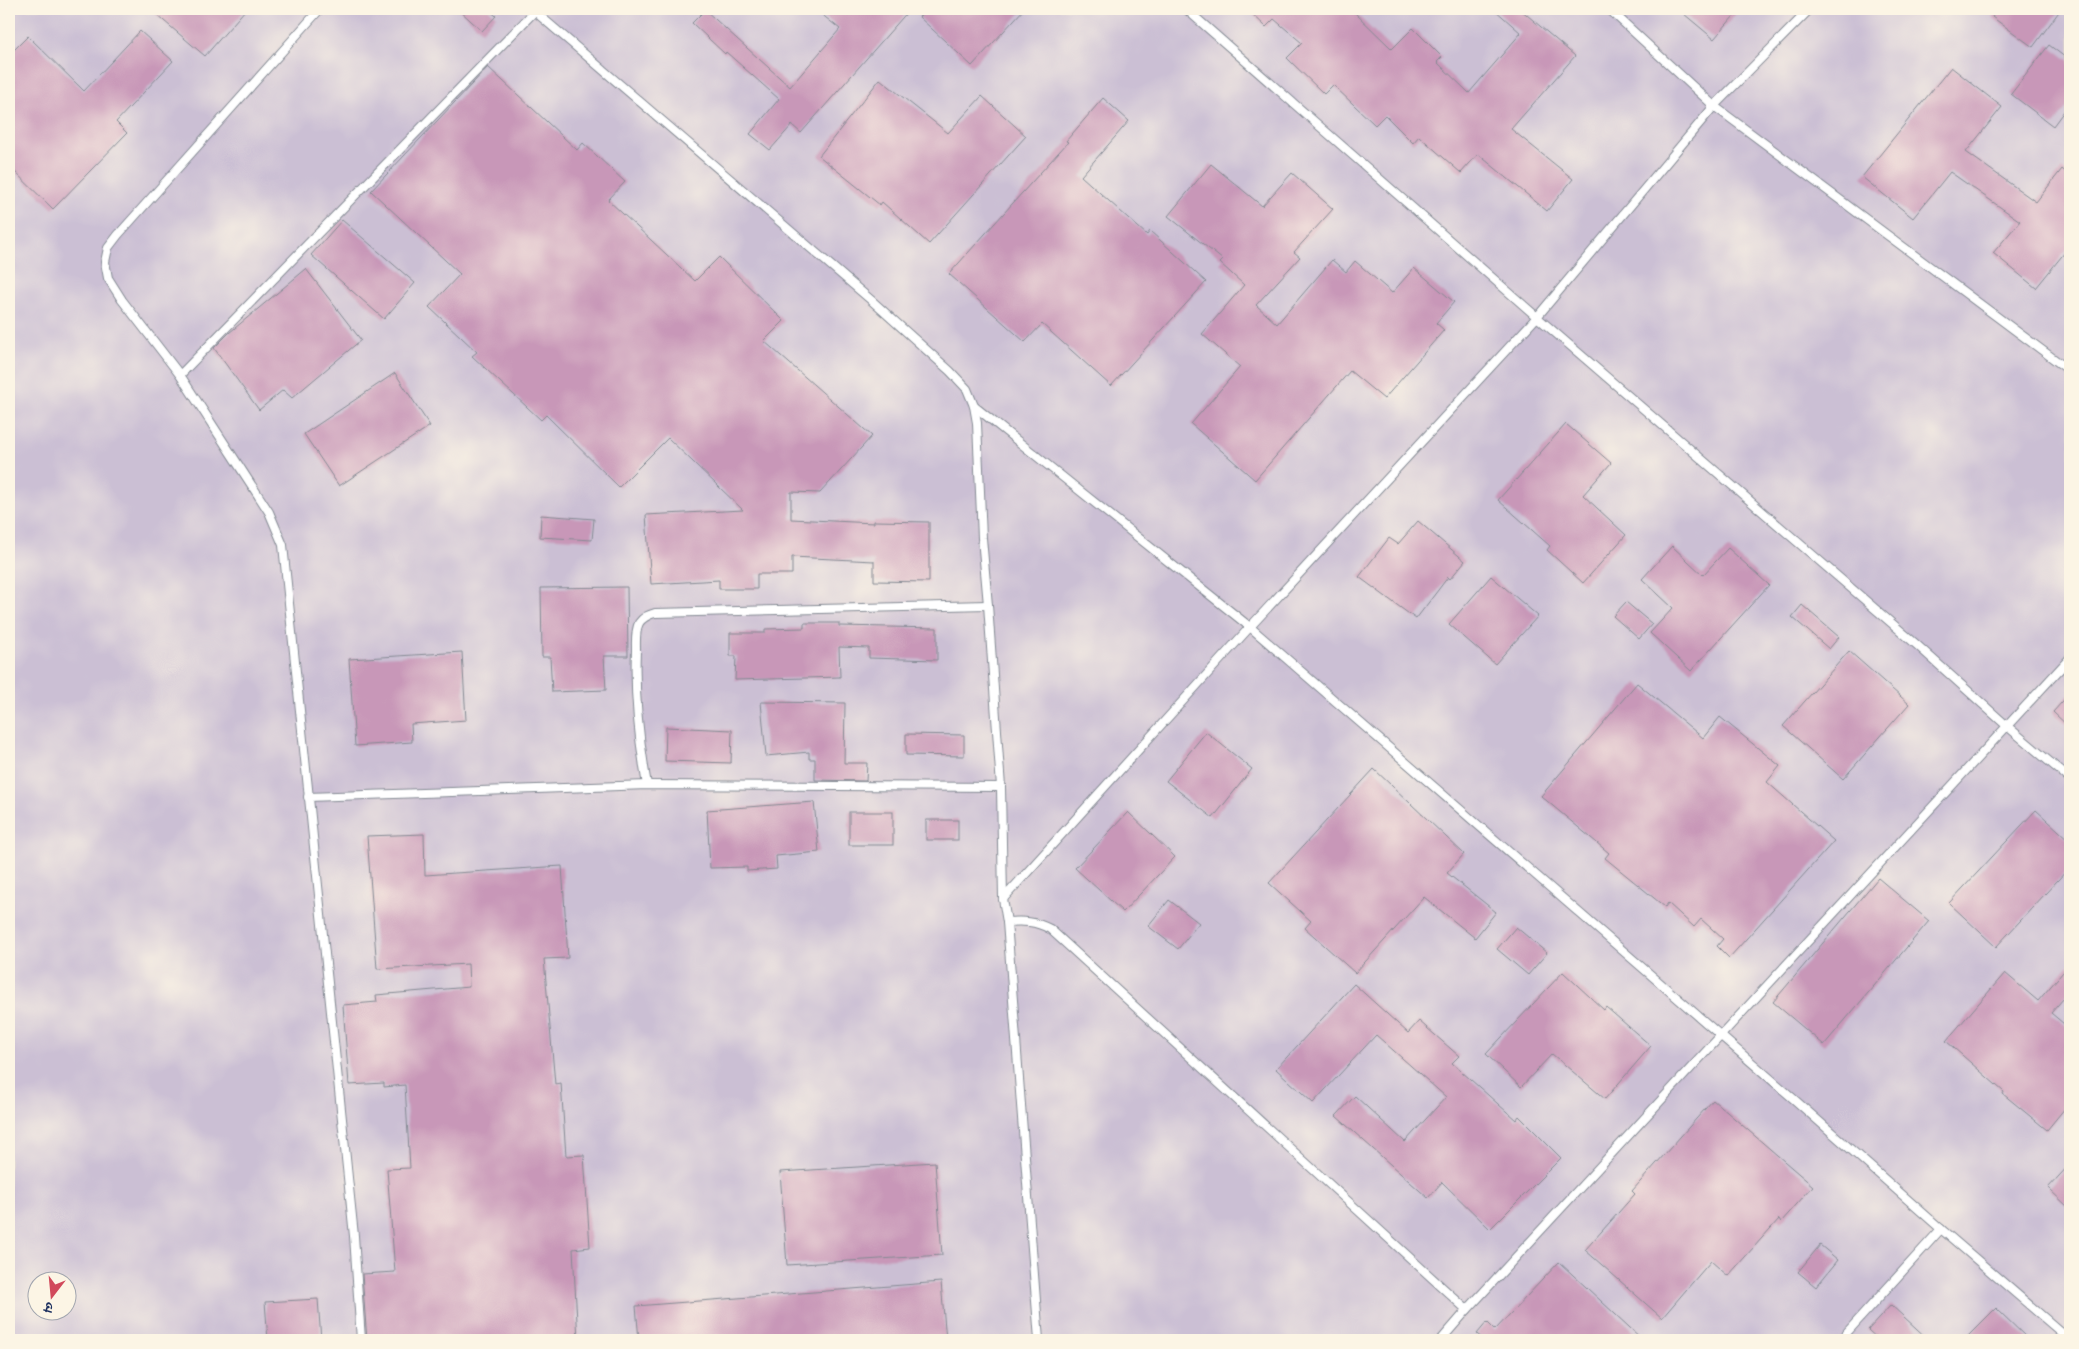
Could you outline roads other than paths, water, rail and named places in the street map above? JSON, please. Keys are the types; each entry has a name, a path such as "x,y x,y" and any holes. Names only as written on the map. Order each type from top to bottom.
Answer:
{"lane":[{"path":"320,9 118,235 108,248 105,262 108,278 122,300 180,375 270,512 283,545 354,1236 361,1340"},
{"path":"1186,9 1537,317 2070,779"},
{"path":"1609,9 1714,106 2070,371"},
{"path":"1003,899 1250,627 1537,317 1714,106 1810,9"},
{"path":"180,375 534,10 871,300 950,371 967,389 974,406 977,423 982,538 1001,787 1003,899 1007,922 1039,1340"},
{"path":"974,406 1250,627 2070,1340"},
{"path":"647,785 640,748 635,676 636,633 639,624 646,616 655,613 988,605"},
{"path":"1441,1340 1720,1035 2070,658"},
{"path":"308,797 647,785 1001,787"},
{"path":"1007,922 1027,921 1039,923 1050,929 1467,1310"},
{"path":"1840,1340 1941,1229"}]}
